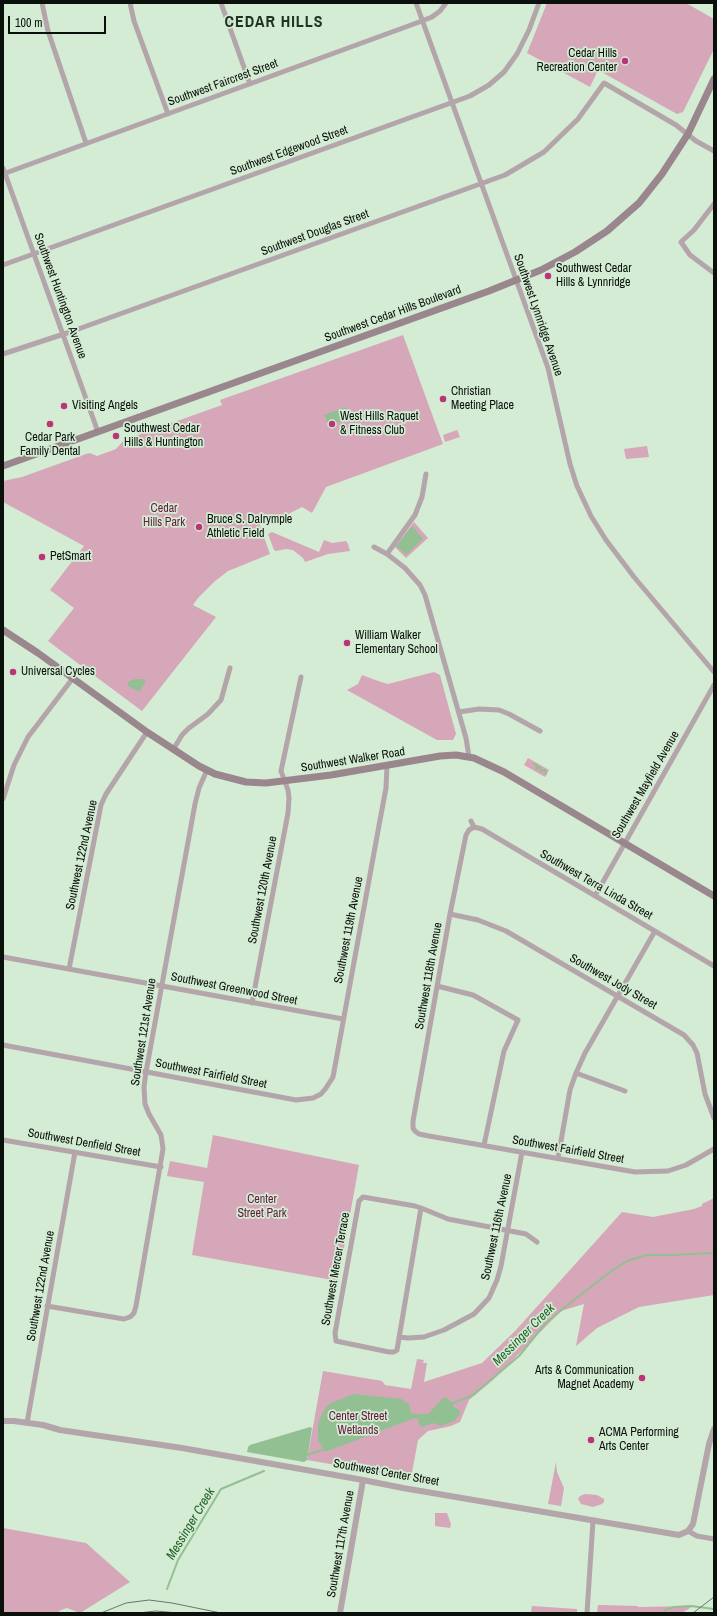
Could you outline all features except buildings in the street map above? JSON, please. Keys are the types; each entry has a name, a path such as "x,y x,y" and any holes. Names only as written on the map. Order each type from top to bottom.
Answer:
{"main road":[{"name":"Southwest Cedar Hills Boulevard","path":"3,466 516,280 576,252 607,231 639,203 662,174 688,134 714,79"},
{"name":"Southwest Walker Road","path":"3,630 173,750 206,770 226,778 246,782 284,782 440,756 469,756 483,761 504,772 714,896"}],"street":[{"path":"42,3 48,31 86,143"},
{"path":"130,3 134,21 168,114"},
{"path":"221,3 250,84"},
{"name":"Southwest Lynnridge Avenue","path":"416,3 548,368 570,464 591,516 606,540 634,577 714,672"},
{"name":"Southwest Faircrest Street","path":"4,172 422,21 440,11 446,3"},
{"name":"Southwest Edgewood Street","path":"3,265 470,96 489,85 504,72 517,54 529,30 539,3"},
{"name":"Southwest Douglas Street","path":"3,354 63,334 505,175 544,152 578,119 604,83 676,125 688,134"},
{"path":"688,134 696,141 714,151"},
{"name":"Southwest Huntington Avenue","path":"4,172 98,432"},
{"path":"714,204 694,230 681,242 690,255 714,273"},
{"path":"387,554 415,515 422,497 426,474"},
{"path":"374,547 387,554 405,568 420,585 425,595 459,712 469,756"},
{"path":"173,750 182,735 208,714 220,700 230,668"},
{"name":"Southwest 120th Avenue","path":"252,1003 288,813 288,790 281,771 301,677"},
{"path":"3,799 14,765 28,737 73,678"},
{"name":"Southwest Mayfield Avenue","path":"595,896 714,685"},
{"path":"459,712 479,709 498,710 509,714 540,731"},
{"name":"Southwest 122nd Avenue","path":"69,969 101,805 106,794 147,732"},
{"name":"Southwest 119th Avenue","path":"321,1094 333,1077 382,812 386,788 387,766"},
{"name":"Southwest 121st Avenue","path":"47,1306 116,1319 130,1317 134,1313 163,1150 161,1135 148,1114 145,1104 144,1087 195,804 206,770"},
{"path":"471,821 474,827"},
{"name":"Southwest Terra Linda Street","path":"474,827 482,829 714,966"},
{"name":"Southwest 118th Avenue","path":"415,1131 413,1128 413,1121 450,914 466,835 469,830 474,827"},
{"name":"Southwest Jody Street","path":"450,914 478,920 506,931 684,1035 692,1044 697,1053 705,1094 714,1118"},
{"path":"558,1158 570,1090 576,1073 585,1053 655,931"},
{"name":"Southwest Greenwood Street","path":"3,957 343,1019"},
{"path":"437,986 472,995 518,1020 504,1051 484,1145"},
{"name":"Southwest Fairfield Street","path":"3,1045 296,1100 313,1098 321,1094"},
{"path":"576,1073 625,1090"},
{"name":"Southwest Fairfield Street","path":"415,1131 429,1136 635,1172 668,1171 686,1165 714,1149"},
{"name":"Southwest Denfield Street","path":"3,1140 161,1167"},
{"name":"Southwest 122nd Avenue","path":"27,1423 74,1152"},
{"name":"Southwest 116th Avenue","path":"400,1336 408,1338 424,1337 454,1326 474,1314 488,1298 497,1280 508,1230 522,1152"},
{"name":"Southwest Mercer Terrace","path":"400,1336 397,1350 394,1352 336,1341 335,1333 359,1200 363,1197 369,1197 422,1208"},
{"path":"400,1336 422,1208 448,1219 528,1234 537,1242"},
{"name":"Southwest Center Street","path":"4,1421 14,1421 52,1429 182,1448 593,1521 681,1535 688,1531 697,1536 714,1539"},
{"name":"Southwest Center Street","path":"4,1421 13,1425 43,1430 52,1429"},
{"path":"688,1531 693,1524 709,1444 714,1429"},
{"name":"Southwest 117th Avenue","path":"340,1613 363,1480"},
{"path":"587,1612 593,1521"}],"green space":[{"name":"Cedar Hills Recreation Center","path":"547,3 686,3 714,19 714,49 683,112 677,114 598,70 590,87 527,53"},
{"name":"Cedar Hills Park","path":"403,335 443,444 326,487 312,513 302,507 269,524 261,524 260,526 270,554 228,571 198,598 193,605 216,617 142,711 48,641 74,608 50,590 84,546 3,502 3,481 22,477 86,454 90,453 97,456 116,449 124,440 222,405 220,400"},
{"path":"457,430 460,437 445,442 443,435"},
{"path":"647,446 649,457 626,459 624,449"},
{"path":"414,522 428,538 406,558 395,547"},
{"path":"272,532 319,552 324,540 332,543 346,541 350,551 328,554 305,562 303,558 293,550 274,550 268,534"},
{"path":"434,672 440,675 456,734 453,740 437,740 347,690 358,684 362,675 388,684"},
{"path":"528,758 549,770 545,777 524,765"},
{"name":"Center Street Park","path":"213,1135 359,1165 338,1281 192,1255 204,1182 167,1176 170,1161 207,1168"},
{"name":"Center Street Wetlands","path":"714,1198 714,1295 639,1307 597,1328 576,1346 584,1304 561,1311 493,1380 469,1400 460,1422 451,1426 428,1431 418,1440 411,1478 307,1460 323,1371 382,1381 385,1385 411,1389 417,1359 424,1360 423,1363 427,1363 424,1382 482,1363 516,1330 622,1212 653,1217 694,1209 702,1206 702,1204"},
{"path":"556,1462 557,1472 564,1488 561,1506 548,1504"},
{"path":"585,1494 597,1495 604,1499 604,1502 593,1507 581,1504 578,1499 580,1496"},
{"path":"435,1513 447,1513 451,1524 450,1528 435,1526"},
{"path":"3,1528 86,1543 130,1582 80,1613 67,1608 57,1613 3,1613"},
{"path":"598,1605 638,1607 693,1606 682,1613 597,1613"},
{"path":"532,1606 577,1609 577,1613 531,1613"}],"shaded area":[{"path":"346,407 350,418 329,426 324,415"},
{"path":"412,526 423,539 406,555 396,546"},
{"path":"135,679 142,679 146,681 140,691 128,686 128,682"},
{"path":"354,1394 401,1399 409,1404 411,1413 417,1414 428,1414 444,1397 452,1402 454,1407 460,1410 460,1413 455,1421 440,1426 434,1423 422,1427 419,1425 418,1419 415,1418 325,1452 318,1440 318,1424 320,1418 326,1407 331,1403"},
{"path":"310,1427 312,1428 307,1460 304,1462 247,1452 250,1445"}],"waterway":[{"path":"534,764 537,765 536,769 540,767 541,771 545,770 546,774"},
{"name":"Messinger Creek","path":"451,1404 473,1395 519,1356 545,1324 610,1272 627,1261 647,1255 714,1253"},
{"name":"Messinger Creek","path":"306,1455 325,1449"},
{"name":"Messinger Creek","path":"167,1589 178,1560 221,1489 264,1471"},
{"path":"663,1613 665,1610 674,1607 691,1606 714,1609"}],"tram line":[{"path":"693,1613 714,1597"},
{"path":"101,1613 126,1603 149,1600 221,1613"},
{"path":"138,1613 156,1611 178,1613"}],"place":[{"name":"Cedar Hills Recreation Center","path":"625,61"},
{"name":"Southwest Cedar Hills & Lynnridge","path":"548,276"},
{"name":"Christian Meeting Place","path":"443,399"},
{"name":"Visiting Angels","path":"64,406"},
{"name":"Cedar Park Family Dental","path":"50,424"},
{"name":"West Hills Raquet & Fitness Club","path":"332,424"},
{"name":"Southwest Cedar Hills & Huntington","path":"116,436"},
{"name":"Bruce S. DaIrymple Athletic Field","path":"199,527"},
{"name":"PetSmart","path":"42,557"},
{"name":"William Walker Elementary School","path":"347,643"},
{"name":"Universal Cycles","path":"13,672"},
{"name":"Arts & Communication Magnet Academy","path":"642,1378"},
{"name":"ACMA Performing Arts Center","path":"591,1440"}],"district":[{"name":"CEDAR HILLS","path":"274,23"}]}
